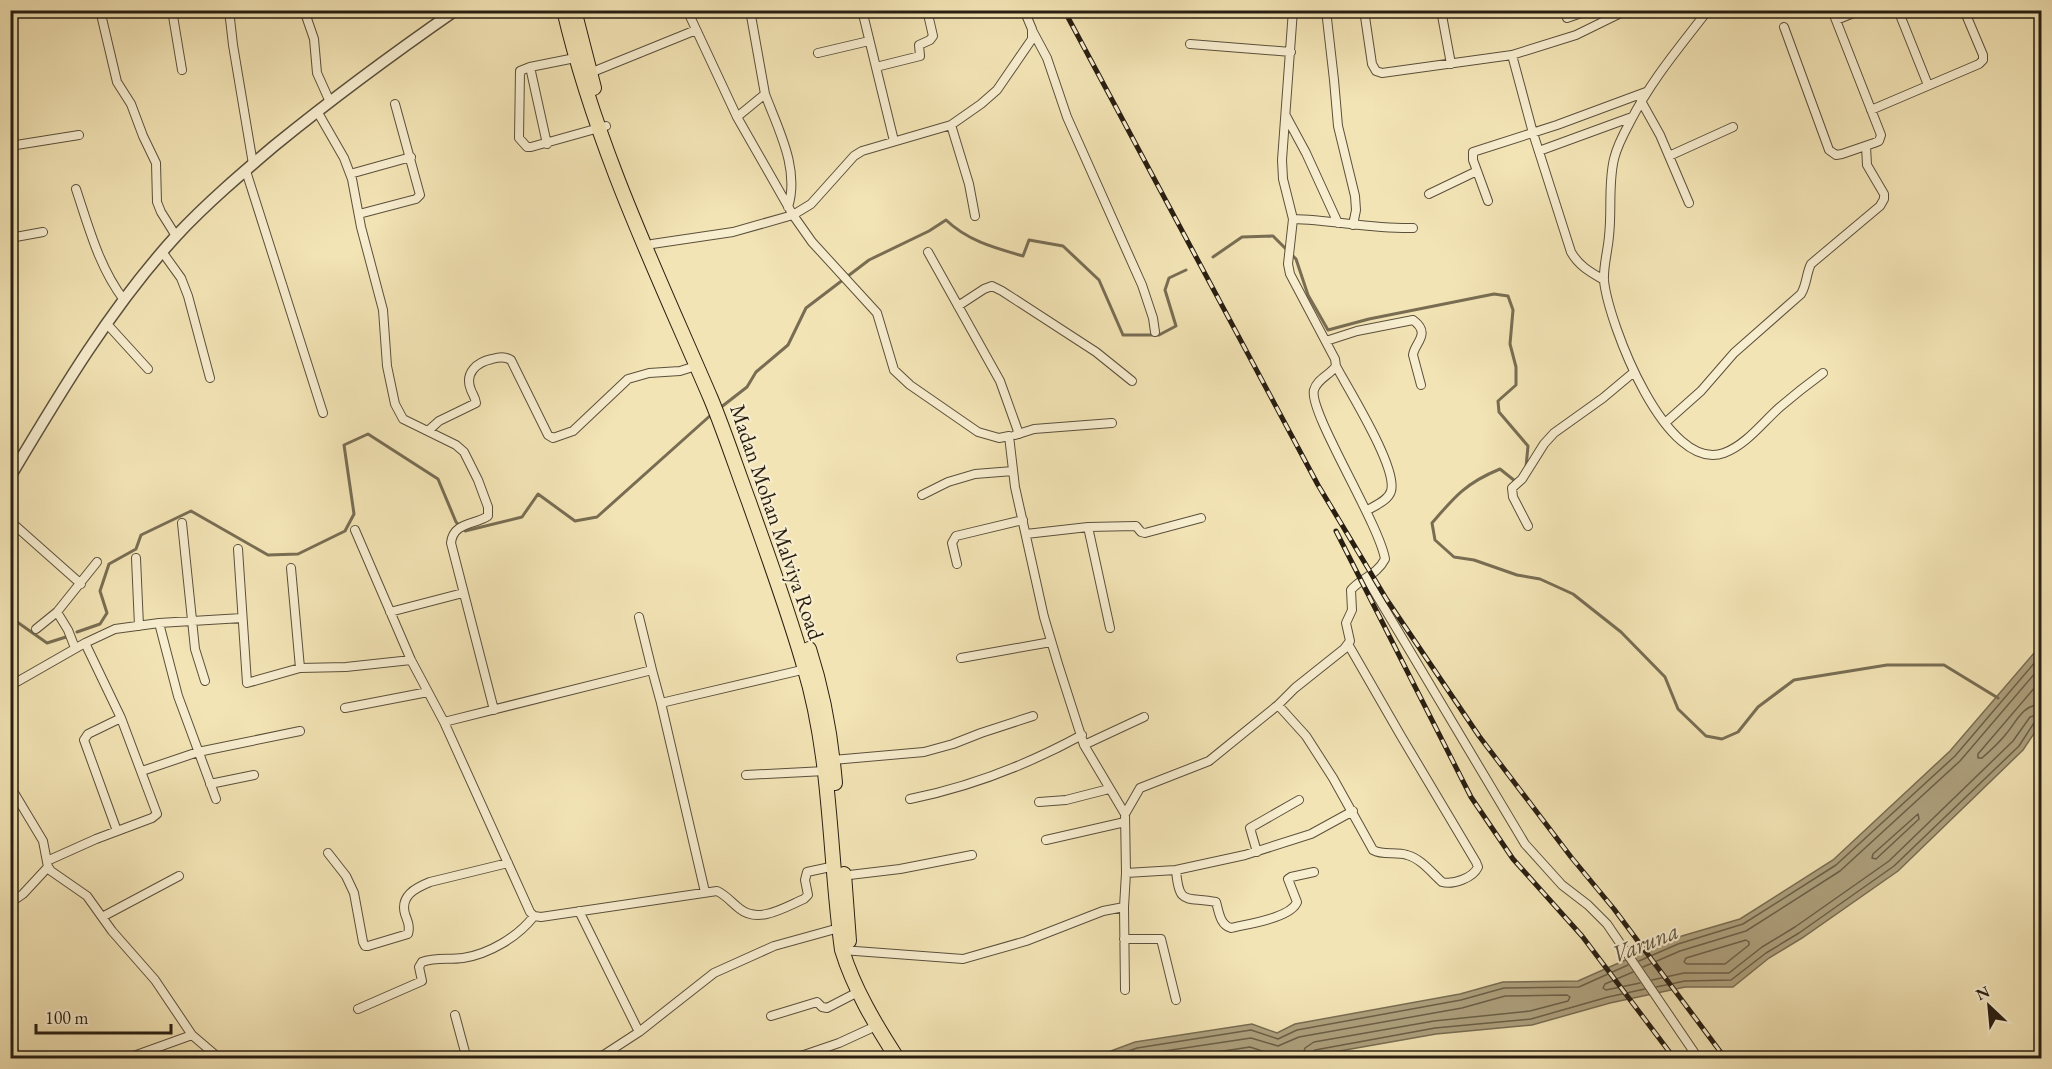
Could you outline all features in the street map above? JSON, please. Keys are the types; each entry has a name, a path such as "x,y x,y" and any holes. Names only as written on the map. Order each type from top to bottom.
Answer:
{"highway":[{"name":"Madan Mohan Malviya Road","path":"564,10 575,58 778,559 817,674 829,765 847,969 876,1026 897,1059"},
{"name":"Madan Mohan Malviya Road","path":"574,10 590,73 606,154 643,246 696,366 714,400"},
{"name":"Madan Mohan Malviya Road","path":"726,430 806,669 829,765"},
{"name":"Madan Mohan Malviya Road","path":"838,873 839,928 846,951 880,1019 905,1059"}],"street":[{"path":"100,10 117,82 131,104 156,163 157,202 160,212 176,236"},
{"path":"172,10 182,70"},
{"path":"229,10 250,167 323,413"},
{"path":"304,10 314,39 317,72 330,102"},
{"path":"10,477 64,388 107,324 176,236 205,206 317,111 456,10"},
{"path":"687,10 737,117 790,211 812,242 877,314 894,370 910,385 978,432 999,438 1034,429 1112,423"},
{"path":"862,10 894,141"},
{"path":"876,67 920,56 919,45 933,36 927,10"},
{"path":"1024,10 1047,58 1067,117 1142,285 1154,318 1155,332"},
{"path":"1293,10 1282,160 1283,179 1293,219 1288,264 1298,289 1335,359 1336,366 1373,434 1391,478 1390,493 1366,511"},
{"path":"1326,10 1338,126 1355,196 1356,210 1353,225"},
{"path":"1364,10 1372,64 1376,71 1382,73 1512,55 1576,35 1627,10"},
{"path":"1441,10 1451,64"},
{"path":"1567,18 1590,10"},
{"path":"1708,10 1646,92 1614,158 1611,179 1610,234 1604,280 1612,315 1634,372 1665,423 1677,438 1695,451 1711,455 1724,453 1738,446 1791,397 1823,374"},
{"path":"1784,27 1829,150 1836,155 1866,146 1881,138 1832,10"},
{"path":"1836,20 1861,10"},
{"path":"1898,10 1928,86"},
{"path":"1870,110 1979,64 1983,60 1964,10"},
{"path":"786,11 750,12 765,94 787,153 792,186 790,211"},
{"path":"652,244 733,232 811,204 854,156 870,147 951,125 997,90 1032,39 1032,29"},
{"path":"590,73 696,30"},
{"path":"818,53 869,41"},
{"path":"1190,44 1291,52"},
{"path":"1512,55 1533,133 1571,252 1586,270 1604,280"},
{"path":"575,58 520,71 519,138 527,147 547,144 602,128"},
{"path":"530,67 547,144"},
{"path":"1488,201 1472,155 1473,152 1646,92"},
{"path":"737,117 765,94"},
{"path":"1641,101 1669,156 1689,203"},
{"path":"359,214 387,208 419,197 420,191 395,104"},
{"path":"317,111 344,158 350,174 383,310 385,356 392,396 403,419 429,430 464,452 470,461 488,507 488,516 460,527 453,534 451,543 494,710"},
{"path":"1285,116 1306,153 1338,223"},
{"path":"1539,151 1632,117"},
{"path":"951,125 969,184 975,216"},
{"path":"1669,156 1733,127"},
{"path":"10,146 79,135"},
{"path":"1665,423 1701,391 1734,353 1801,294 1805,287 1806,273 1811,264 1880,206 1884,194 1867,165 1866,146"},
{"path":"350,174 411,157"},
{"path":"1429,194 1477,171"},
{"path":"76,189 100,261 124,300"},
{"path":"1293,219 1386,229 1413,228"},
{"path":"10,238 43,232"},
{"path":"928,252 1000,381 1019,434"},
{"path":"163,253 181,278 188,296 210,378"},
{"path":"958,306 992,286 1096,352 1132,381"},
{"path":"1326,341 1365,329 1413,320 1421,336 1420,342 1413,350 1421,385"},
{"path":"107,324 148,369"},
{"path":"429,430 439,421 476,403 469,386 471,371 490,359 502,357 511,360 548,435 553,438 573,431 628,379 649,373 680,371 696,366"},
{"path":"1125,990 1125,818 1134,795 1140,788 1209,761 1348,644 1350,641 1346,623 1353,602 1351,590 1382,566 1384,560 1381,545 1316,408 1314,390 1336,366"},
{"path":"1528,526 1513,497 1512,488 1522,479 1544,444 1554,433 1603,398 1634,372"},
{"path":"1009,436 1013,471 1051,642 1084,745 1125,818"},
{"path":"922,495 948,482 975,474 1013,471"},
{"path":"1026,534 1088,527 1136,526 1145,533 1201,518"},
{"path":"957,564 952,543 956,536 1023,520"},
{"path":"10,521 81,584"},
{"path":"182,523 195,649 205,681"},
{"path":"1088,527 1110,628"},
{"path":"355,530 411,660 444,722 530,912 534,916 542,917 717,891 741,911 750,915 760,915 772,913 804,899 808,895 805,880 807,872 838,873 900,869 972,855"},
{"path":"238,549 247,683 300,668 346,667 411,660"},
{"path":"136,558 139,626"},
{"path":"36,629 57,612 97,562"},
{"path":"291,568 300,668"},
{"path":"1367,579 1525,844 1562,885 1607,924 1698,1059"},
{"path":"390,612 463,593"},
{"path":"57,612 75,648"},
{"path":"639,617 705,892"},
{"path":"12,682 106,632 159,623 242,618"},
{"path":"159,623 178,696 216,799"},
{"path":"961,658 1051,642"},
{"path":"10,903 23,894 48,864 117,831 153,818 157,814 121,718 85,643"},
{"path":"1278,705 1306,736 1353,811 1368,844 1379,853 1410,855 1442,882 1454,882 1477,871 1476,862 1348,644"},
{"path":"661,703 806,669"},
{"path":"444,722 652,670"},
{"path":"345,708 428,693"},
{"path":"746,774 935,750 1033,716"},
{"path":"1084,745 1144,717"},
{"path":"117,831 84,740 88,734 121,718"},
{"path":"142,771 198,752 300,731"},
{"path":"909,799 974,784 1050,752 1082,735"},
{"path":"210,784 254,775"},
{"path":"10,786 43,841 51,871 87,896 155,980 192,1035 219,1059"},
{"path":"1039,802 1066,800 1109,789"},
{"path":"1257,852 1250,828 1299,800"},
{"path":"1126,873 1176,870 1257,852 1311,834 1353,811"},
{"path":"1046,840 1125,818"},
{"path":"328,853 346,876 354,894 365,946 408,934 410,928 404,902 407,896 418,887 508,863"},
{"path":"1176,870 1180,894 1186,898 1215,902 1222,922 1231,928 1271,918 1291,910 1297,902 1288,879 1314,872"},
{"path":"102,917 179,876"},
{"path":"846,951 963,959 1026,941 1102,911 1124,907"},
{"path":"579,911 639,1032"},
{"path":"358,1009 422,981 419,967 422,962 430,959 464,958 482,953 515,935 534,916"},
{"path":"599,1059 639,1032 714,973 753,953 839,928"},
{"path":"1124,939 1161,939 1176,1000"},
{"path":"771,1016 817,1002 827,1008 858,992"},
{"path":"455,1015 465,1052 464,1059"},
{"path":"795,1059 827,1048 876,1026"},
{"path":"128,1059 192,1035"},
{"path":"10,1043 17,1059"},
{"path":"827,1048 829,1059"}],"water":[{"path":"2041,645 2041,723 2023,750 1898,871 1802,938 1769,958 1733,987 1685,987 1610,1003 1532,1025 1436,1034 1300,1058 1092,1058 1135,1042 1252,1024 1277,1033 1295,1024 1460,994 1503,982 1578,981 1675,938 1740,919 1833,860 1950,751"}],"waterway":[{"path":"720,408 747,387 756,372 788,345 806,308 869,260 929,231 946,220 973,239 1023,256 1029,240 1063,246 1099,280 1123,335 1159,335 1176,326 1165,290 1169,278 1186,270"},
{"path":"1213,257 1242,237 1273,236 1287,250"},
{"path":"1291,254 1296,259 1308,295 1328,330 1369,319 1494,294 1508,296 1513,310 1510,344 1516,367 1516,385 1498,401 1499,412 1528,446 1526,467"},
{"path":"77,632 100,624 107,613 100,591 109,564 136,549 141,535 191,511 268,555 298,554 345,531 354,514 344,445 368,434 438,479 456,522 465,531 522,517 538,494 575,521 597,517 712,414"},
{"path":"1517,479 1515,481 1500,469 1470,485 1432,523 1435,540 1454,557 1474,560 1517,575 1540,579 1573,594 1621,632 1665,677 1678,709 1706,736 1722,739 1738,732 1758,707 1794,680 1887,665 1944,665 1998,698"},
{"path":"10,617 47,643 66,637"}],"railway":[{"path":"1064,10 1318,485 1387,600 1479,736 1571,857 1614,909 1725,1058"},
{"path":"1336,531 1471,797 1513,859 1582,936 1674,1058"}],"water label":[{"name":"Varuna","path":"1645,942"}]}
